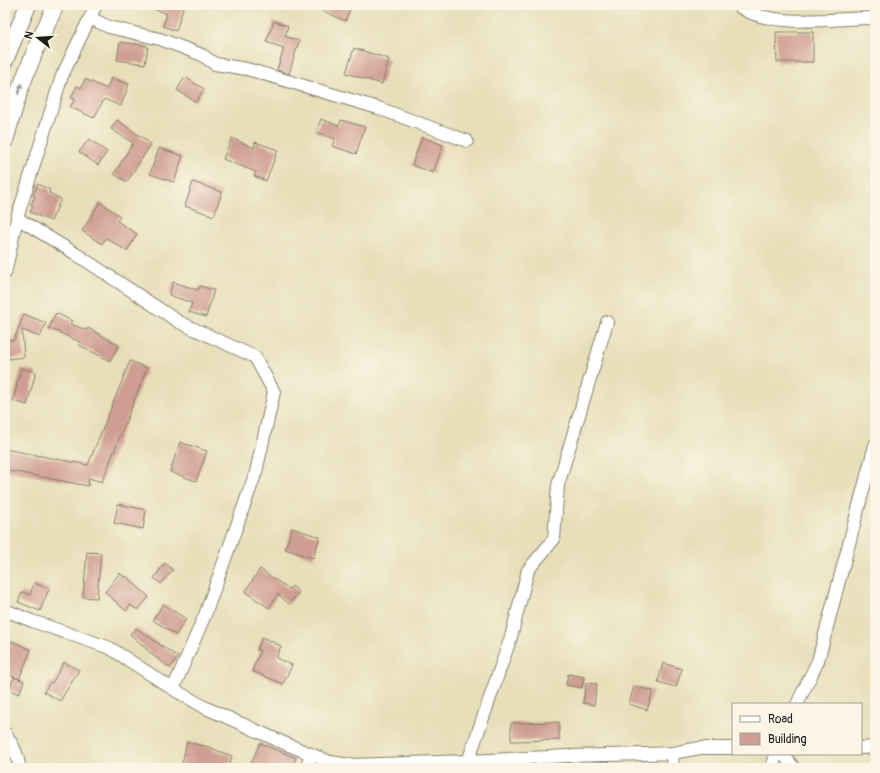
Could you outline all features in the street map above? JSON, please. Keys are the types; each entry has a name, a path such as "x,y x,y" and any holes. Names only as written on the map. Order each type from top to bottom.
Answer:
{"main road":[{"path":"5,60 28,5"},
{"path":"5,140 20,90 39,41 56,5"}],"street":[{"path":"5,273 17,218 62,76 96,5"},
{"path":"737,5 751,13 770,18 803,21 875,18"},
{"path":"90,18 109,27 160,39 202,55 215,64 248,69 371,106 467,141"},
{"path":"17,218 76,254 179,322 255,357 274,392 256,472 205,615 173,689"},
{"path":"467,764 511,637 528,570 554,539 558,485 607,322"},
{"path":"797,703 818,661 875,445"},
{"path":"5,610 110,648 173,689 206,708 330,762 351,765 467,764 568,756 673,753 700,748 732,748"},
{"path":"5,733 19,760 19,768"},
{"path":"862,748 875,747"},
{"path":"672,768 673,753"},
{"path":"306,768 311,754"},
{"path":"772,768 776,755"},
{"path":"784,755 794,768"}],"building":[{"path":"146,5 184,5 176,31 163,26 167,14"},
{"path":"311,5 352,5 345,21"},
{"path":"274,21 288,26 285,36 299,41 289,74 277,70 284,48 266,42"},
{"path":"776,32 813,32 813,62 777,62"},
{"path":"120,42 148,46 145,64 117,60"},
{"path":"354,48 389,59 382,84 346,73"},
{"path":"185,77 204,89 196,102 177,90"},
{"path":"111,78 129,84 121,106 104,99 94,118 70,107 75,99 71,98 77,86 81,88 85,79 107,89"},
{"path":"321,119 339,126 341,120 365,127 356,154 332,146 335,139 316,132"},
{"path":"117,120 151,144 127,182 114,174 133,143 111,129"},
{"path":"422,137 443,145 433,173 412,165"},
{"path":"232,138 254,148 255,142 278,150 266,181 254,176 256,172 223,159"},
{"path":"89,139 107,152 98,165 79,152"},
{"path":"159,148 183,156 174,182 150,174"},
{"path":"193,182 222,192 214,216 185,206"},
{"path":"38,184 50,190 49,193 61,199 51,221 30,212 35,196 33,195"},
{"path":"100,202 120,216 117,221 137,234 127,251 106,238 102,244 82,231"},
{"path":"173,282 198,290 200,286 214,290 206,317 189,312 192,303 169,295"},
{"path":"56,313 72,321 70,324 87,330 88,328 119,345 110,361 79,345 80,342 49,328"},
{"path":"24,314 46,323 40,337 22,330 24,357 8,359 5,352 5,340 14,340"},
{"path":"130,361 147,368 102,482 89,478 88,486 5,470 5,449 88,465"},
{"path":"21,368 36,372 27,405 13,401"},
{"path":"180,442 207,451 196,481 170,472"},
{"path":"118,504 146,510 143,529 114,523"},
{"path":"292,528 320,537 313,558 285,549"},
{"path":"87,552 101,553 97,598 83,597"},
{"path":"165,563 173,570 161,584 154,578"},
{"path":"260,569 289,589 292,586 299,592 289,604 278,594 269,608 245,592"},
{"path":"120,573 125,578 126,576 149,597 138,610 130,605 126,611 105,592"},
{"path":"34,583 49,589 40,611 18,602 22,592 30,595"},
{"path":"163,604 186,619 176,635 153,620"},
{"path":"136,628 178,657 170,668 155,657 130,634"},
{"path":"262,637 281,646 276,658 292,665 283,684 252,671 260,651 257,650"},
{"path":"12,641 31,650 19,679 5,673 5,659"},
{"path":"64,662 79,670 60,701 44,692 50,682 52,683"},
{"path":"663,663 682,669 676,687 658,682"},
{"path":"568,674 584,677 582,688 566,685"},
{"path":"14,677 24,681 19,694 9,690"},
{"path":"586,683 597,684 594,705 583,703"},
{"path":"634,686 653,691 647,710 629,704"},
{"path":"559,722 559,740 511,741 511,723"},
{"path":"187,742 213,748 232,756 228,768 181,768"},
{"path":"260,743 296,758 292,768 249,768"}]}
